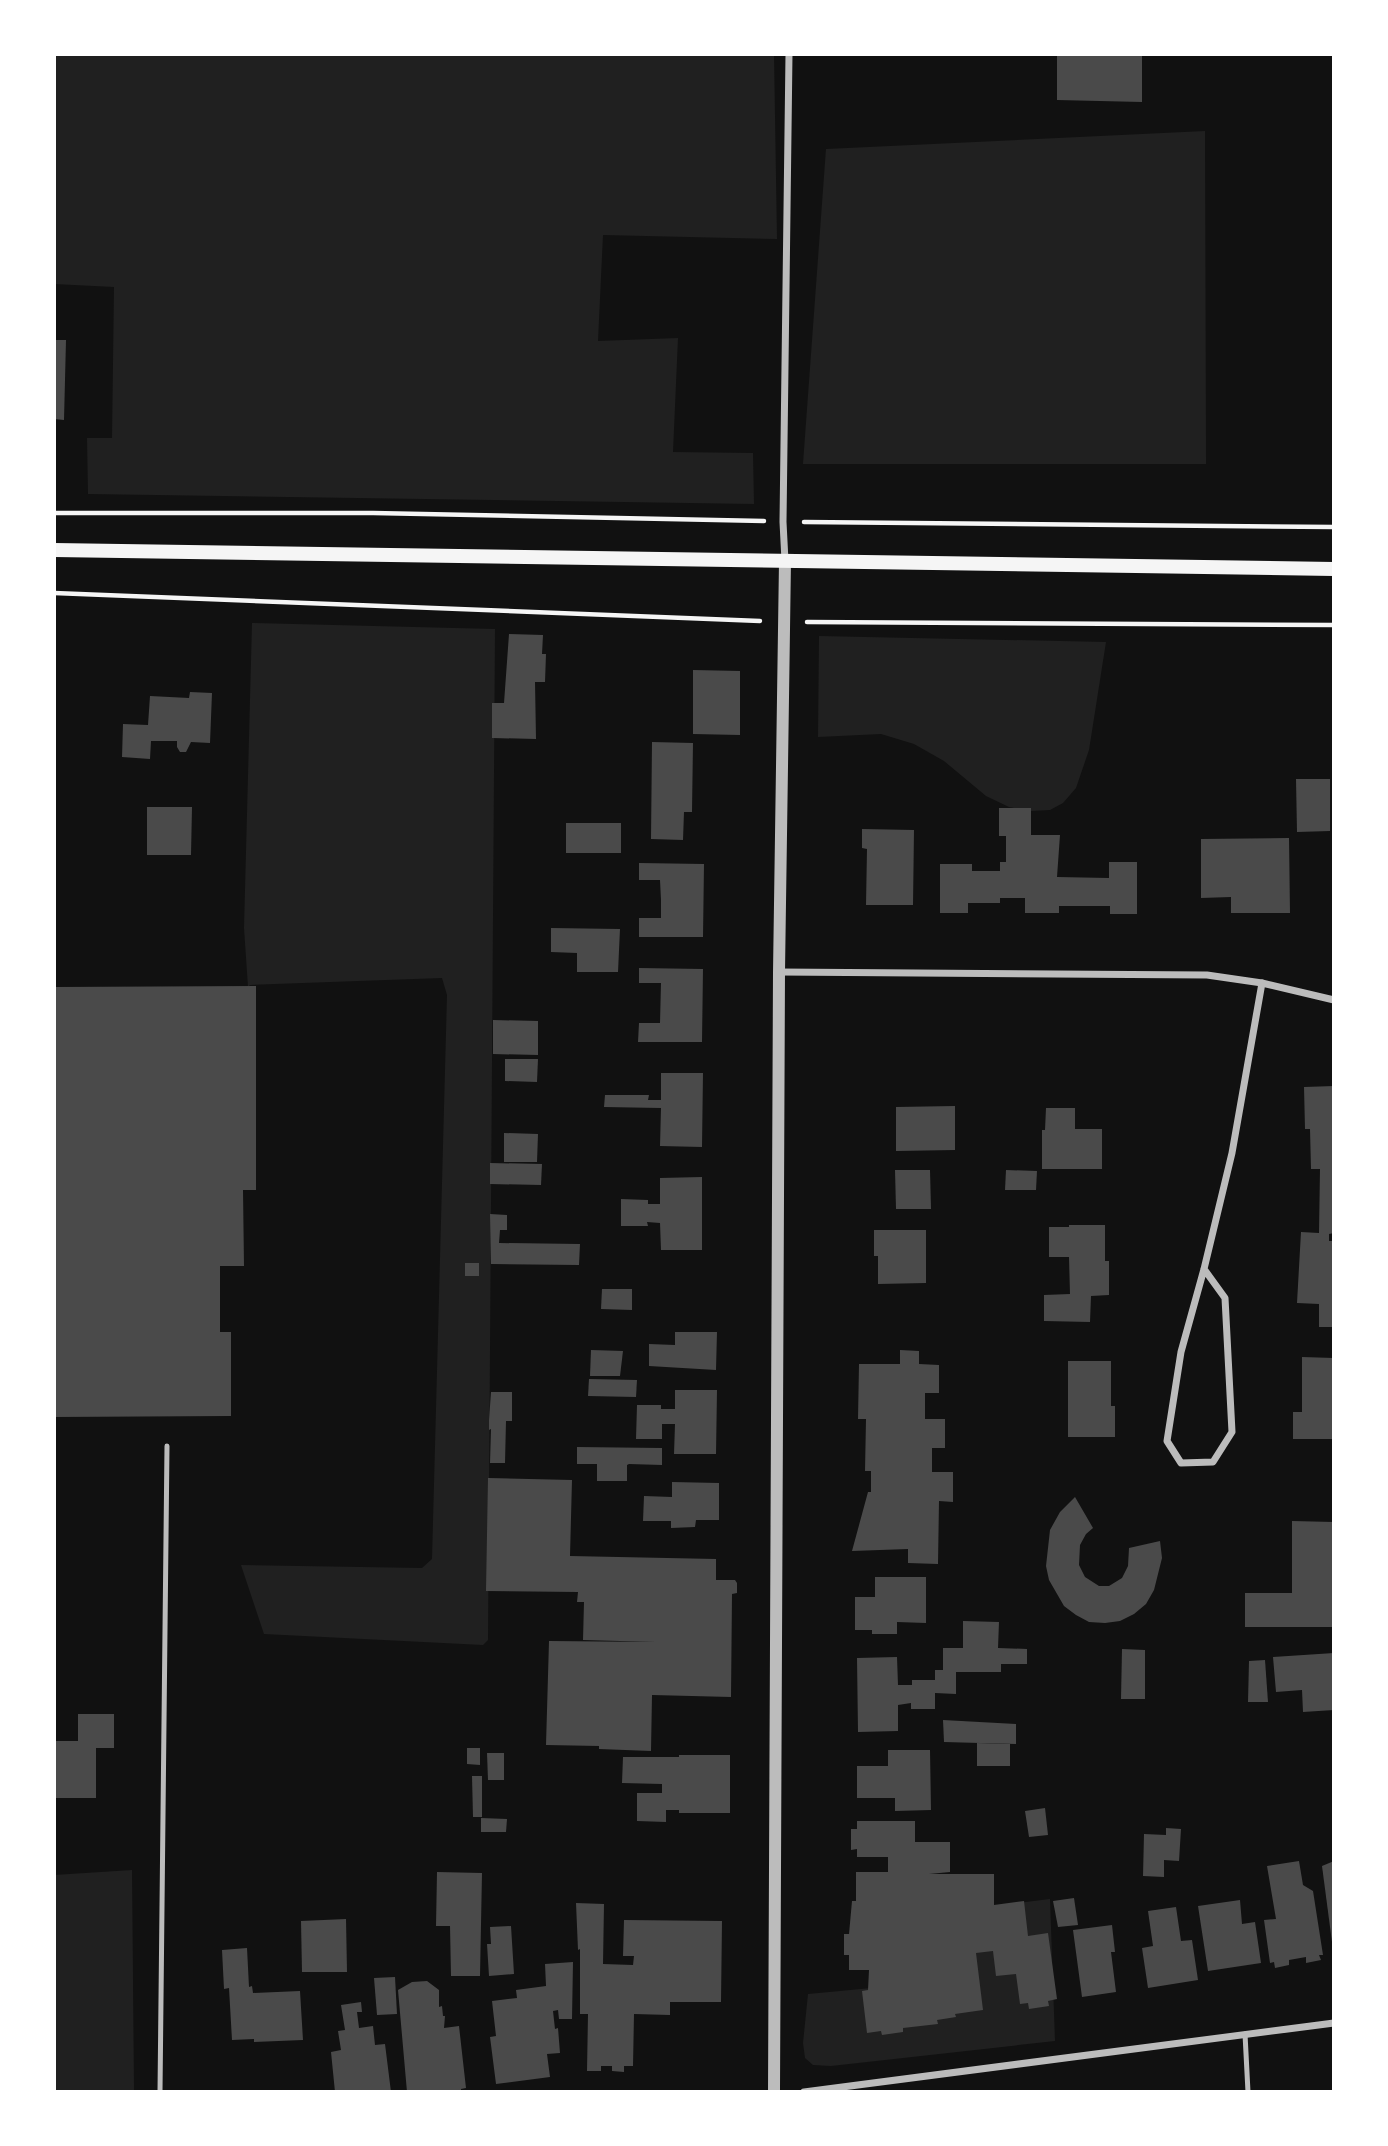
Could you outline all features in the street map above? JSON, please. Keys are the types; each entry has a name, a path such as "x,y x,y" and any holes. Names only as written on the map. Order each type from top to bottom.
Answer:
{"main road":[{"path":"54,550 1334,569"}],"street":[{"path":"774,2092 779,972 786,621 783,522 789,54"},
{"path":"779,972 1207,975 1262,983 1334,1000"},
{"path":"1204,1269 1225,1298 1232,1433 1213,1462 1181,1463 1167,1441 1181,1352 1232,1153 1262,983"},
{"path":"804,2092 1334,2023"}],"lane":[{"path":"160,2092 167,1446"},
{"path":"1245,2034 1248,2092"}],"path":[{"path":"54,513 373,513 783,522 1334,527"},
{"path":"54,593 786,621 1334,625"}],"shaded area":[{"path":"54,54 774,54 777,239 603,235 598,341 678,338 673,452 753,453 754,504 88,494 87,438 112,438 114,287 54,284"},
{"path":"1205,131 1206,464 803,464 826,149"},
{"path":"252,623 495,629 488,1640 483,1645 264,1634 241,1565 422,1568 432,1559 447,995 442,978 248,987 244,928"},
{"path":"819,636 1106,642 1089,750 1076,788 1063,803 1050,810 1031,811 1009,807 986,796 944,761 914,744 881,734 818,737"},
{"path":"132,1870 134,2092 54,2092 54,1875"},
{"path":"1050,1899 1055,2041 831,2066 813,2065 805,2058 803,2043 808,1994 893,1986 915,1916"}],"building":[{"path":"1057,54 1142,54 1142,102 1057,100"},
{"path":"54,340 66,340 64,420 54,419"},
{"path":"509,634 543,635 542,654 546,654 545,682 535,682 536,739 492,738 492,703 504,703"},
{"path":"693,670 740,671 740,735 693,734"},
{"path":"190,692 212,693 210,743 191,742 186,752 180,752 177,741 151,741 150,759 122,757 123,724 148,725 150,696 189,698"},
{"path":"652,742 693,743 692,812 684,812 683,840 651,839"},
{"path":"1296,779 1330,779 1330,831 1297,832"},
{"path":"147,807 192,807 191,855 147,855"},
{"path":"999,808 1031,808 1031,835 1060,835 1057,877 1109,878 1109,862 1137,862 1137,914 1110,914 1110,906 1059,906 1059,913 1025,913 1025,898 1000,898 1000,903 968,903 968,913 940,913 940,864 972,864 972,871 1000,871 1000,862 1006,862 1006,836 999,836"},
{"path":"566,823 621,823 621,853 566,853"},
{"path":"862,829 914,830 913,905 866,905 867,849 862,848"},
{"path":"1289,838 1290,913 1231,913 1231,897 1201,898 1201,839"},
{"path":"639,863 704,864 703,937 639,937 639,918 661,918 661,900 660,880 639,880"},
{"path":"551,928 620,929 618,972 577,972 577,953 551,952"},
{"path":"639,968 703,969 702,1042 638,1042 639,1023 660,1023 661,983 639,983"},
{"path":"256,986 256,1190 243,1190 244,1266 220,1266 220,1332 231,1332 231,1416 54,1417 54,987"},
{"path":"493,1020 538,1021 538,1055 493,1054"},
{"path":"505,1059 538,1059 537,1082 505,1081"},
{"path":"661,1073 703,1073 702,1147 660,1146 661,1108 604,1107 605,1095 649,1095 648,1100 661,1100"},
{"path":"1334,1086 1334,1233 1329,1234 1329,1241 1334,1241 1334,1327 1319,1327 1319,1304 1297,1303 1301,1232 1319,1233 1320,1169 1311,1169 1310,1129 1305,1129 1304,1087"},
{"path":"955,1106 955,1150 896,1151 896,1107"},
{"path":"1046,1108 1075,1108 1075,1129 1102,1129 1102,1169 1042,1169 1042,1130 1045,1130"},
{"path":"504,1133 538,1134 537,1162 504,1162"},
{"path":"490,1163 542,1164 541,1185 490,1184"},
{"path":"895,1170 930,1170 931,1209 896,1209"},
{"path":"1006,1170 1037,1171 1036,1190 1005,1190"},
{"path":"702,1177 702,1250 661,1250 660,1223 621,1226 621,1199 648,1200 648,1204 660,1204 660,1178"},
{"path":"490,1214 507,1215 507,1230 500,1230 499,1243 580,1244 579,1265 491,1264"},
{"path":"1105,1225 1109,1295 1091,1296 1090,1322 1044,1321 1044,1295 1070,1294 1069,1257 1049,1257 1049,1227"},
{"path":"874,1230 926,1230 926,1283 878,1284"},
{"path":"465,1263 479,1263 479,1276 465,1276"},
{"path":"602,1289 632,1289 632,1310 601,1309"},
{"path":"675,1332 717,1332 716,1370 649,1366 649,1344 675,1345"},
{"path":"591,1350 623,1351 620,1376 590,1376"},
{"path":"900,1350 919,1351 919,1364 939,1365 939,1393 925,1393 925,1419 945,1419 945,1448 932,1448 932,1472 953,1472 953,1502 939,1501 938,1564 908,1563 908,1549 852,1551 868,1492 871,1492 871,1471 865,1471 866,1419 858,1419 859,1364 900,1364"},
{"path":"1302,1357 1334,1358 1334,1439 1293,1439 1293,1412 1302,1412"},
{"path":"1068,1361 1111,1361 1111,1406 1115,1406 1115,1437 1068,1437"},
{"path":"589,1379 637,1380 636,1397 588,1396"},
{"path":"675,1390 717,1390 716,1454 674,1454 675,1424 662,1424 662,1439 636,1439 637,1405 661,1405 661,1409 675,1409"},
{"path":"491,1392 512,1392 512,1421 506,1421 505,1463 490,1463"},
{"path":"577,1447 662,1448 662,1465 629,1464 627,1481 597,1481 597,1464 577,1464"},
{"path":"488,1478 572,1480 570,1556 716,1559 716,1580 735,1580 737,1583 737,1593 732,1594 731,1697 652,1695 651,1751 546,1745 549,1641 656,1642 583,1640 584,1602 577,1602 578,1592 486,1591"},
{"path":"672,1482 719,1483 719,1520 696,1520 695,1527 671,1528 671,1521 643,1521 644,1496 672,1497"},
{"path":"1075,1497 1093,1528 1080,1545 1079,1565 1085,1577 1099,1586 1109,1586 1122,1578 1128,1566 1129,1548 1160,1541 1162,1558 1154,1590 1146,1604 1120,1621 1089,1622 1076,1615 1064,1606 1049,1580 1046,1566 1050,1530 1060,1512"},
{"path":"1292,1521 1334,1522 1334,1627 1245,1627 1245,1593 1292,1593"},
{"path":"875,1577 926,1577 926,1623 897,1622 897,1634 872,1634 872,1630 855,1630 855,1597 875,1597"},
{"path":"963,1621 999,1622 998,1648 1027,1649 1027,1664 1001,1664 1001,1672 956,1672 956,1694 935,1693 935,1709 911,1709 911,1703 898,1705 898,1731 858,1732 857,1658 897,1657 898,1685 912,1685 912,1680 935,1680 935,1670 943,1670 943,1648 963,1648"},
{"path":"1122,1649 1145,1650 1145,1699 1121,1699"},
{"path":"1334,1653 1334,1710 1303,1712 1302,1690 1276,1692 1273,1657"},
{"path":"1265,1660 1268,1702 1248,1702 1249,1661"},
{"path":"78,1714 114,1714 114,1748 96,1748 96,1798 56,1798 54,1743 78,1741"},
{"path":"943,1720 1016,1724 1016,1744 944,1742"},
{"path":"977,1743 1010,1744 1010,1766 977,1766"},
{"path":"467,1748 480,1748 480,1765 467,1764"},
{"path":"888,1750 930,1750 931,1810 895,1811 895,1798 857,1798 857,1766 888,1766"},
{"path":"487,1753 504,1753 504,1780 488,1780"},
{"path":"730,1755 730,1813 679,1813 679,1810 666,1810 666,1822 637,1821 637,1793 662,1793 662,1784 622,1783 623,1757"},
{"path":"472,1776 482,1776 482,1817 473,1817"},
{"path":"1045,1808 1048,1835 1029,1837 1025,1811"},
{"path":"481,1818 507,1819 506,1832 481,1832"},
{"path":"857,1821 915,1821 915,1842 950,1842 950,1872 929,1874 994,1874 994,1905 1024,1901 1028,1936 1048,1933 1057,1999 1048,2001 1049,2006 1029,2009 1028,2003 1020,2004 1016,1974 996,1976 993,1951 976,1953 983,2010 955,2014 956,2017 937,2020 938,2024 903,2028 903,2032 882,2035 881,2031 867,2033 862,1991 868,1990 869,1970 849,1970 849,1955 844,1955 844,1934 849,1934 852,1901 856,1901 856,1872 888,1872 888,1857 857,1857 857,1849 851,1850 851,1829 857,1829"},
{"path":"1166,1828 1181,1829 1179,1861 1164,1860 1164,1877 1143,1876 1144,1834 1166,1835"},
{"path":"1299,1861 1303,1885 1313,1891 1323,1955 1319,1955 1321,1960 1306,1963 1306,1957 1289,1960 1289,1965 1275,1968 1274,1962 1270,1963 1264,1920 1276,1919 1267,1866"},
{"path":"1334,1861 1334,1942 1332,1942 1322,1866"},
{"path":"437,1872 482,1873 480,1976 451,1976 450,1926 436,1926"},
{"path":"1074,1898 1078,1925 1058,1927 1053,1901"},
{"path":"1240,1900 1242,1924 1255,1922 1261,1963 1208,1971 1198,1906"},
{"path":"576,1903 604,1904 603,1964 633,1965 634,1956 623,1956 624,1920 722,1921 721,2002 670,2002 670,2015 634,2014 633,2066 624,2066 624,2072 612,2071 612,2066 601,2066 601,2071 587,2071 588,2014 580,2014 580,1949 578,1950"},
{"path":"1176,1907 1181,1941 1192,1940 1198,1980 1148,1988 1142,1948 1153,1946 1148,1911"},
{"path":"346,1919 347,1972 302,1972 301,1921"},
{"path":"1112,1925 1115,1952 1111,1952 1116,1992 1082,1997 1073,1930"},
{"path":"511,1926 514,1974 489,1976 487,1944 491,1944 490,1927"},
{"path":"247,1948 249,1987 252,1986 253,1993 300,1991 303,2040 232,2040 229,1988 224,1989 222,1950"},
{"path":"573,1962 572,2019 559,2019 558,2010 553,2011 555,2029 558,2028 560,2053 547,2054 550,2077 496,2084 490,2037 496,2036 492,2001 517,1998 516,1990 546,1986 545,1964"},
{"path":"395,1977 397,2014 377,2015 374,1978"},
{"path":"427,1981 439,1990 439,2007 442,2006 445,2016 444,2028 459,2026 466,2088 461,2089 461,2092 407,2092 398,1990 412,1982"},
{"path":"361,2002 362,2012 357,2012 359,2028 373,2026 375,2045 385,2044 391,2092 335,2092 331,2052 341,2050 338,2031 345,2030 341,2005"}]}
